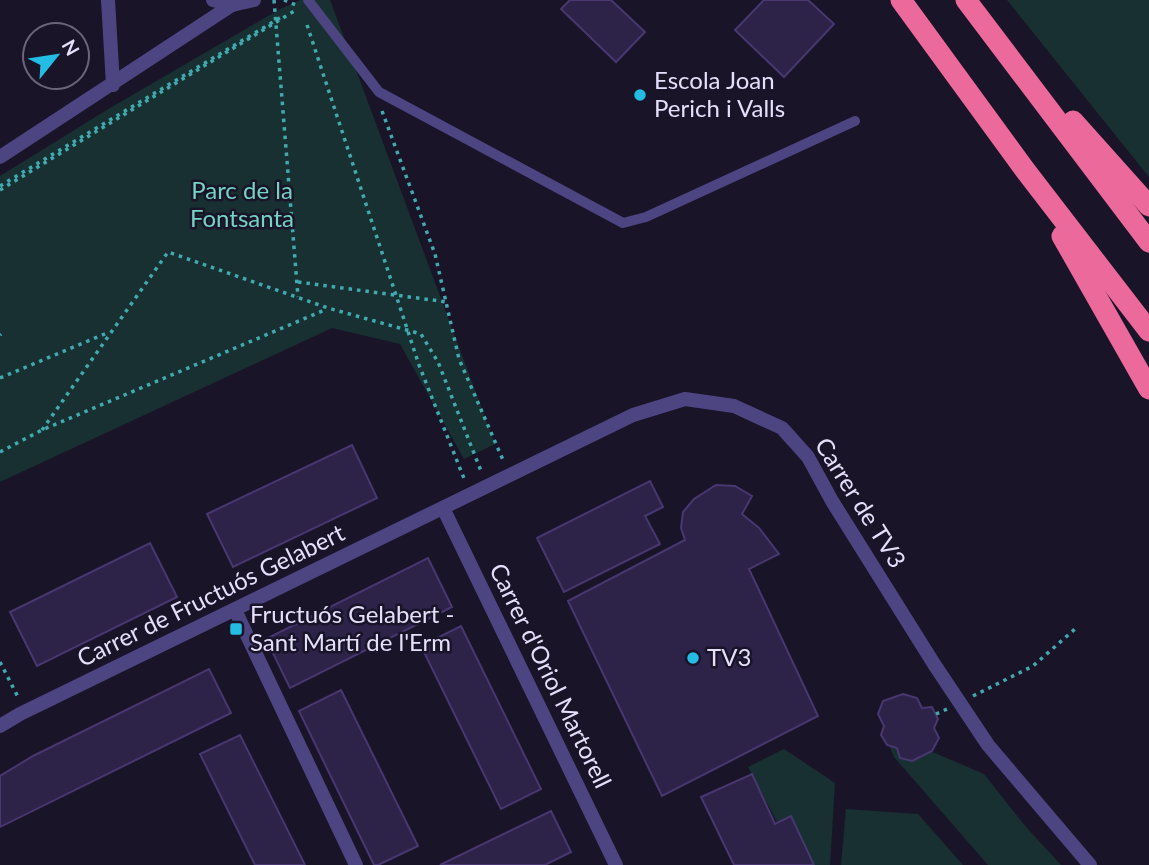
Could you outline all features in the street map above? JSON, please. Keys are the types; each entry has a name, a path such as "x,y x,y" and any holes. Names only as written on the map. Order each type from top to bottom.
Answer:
{"highway":[{"path":"901,0 1025,170 1149,331"},
{"path":"971,7 1149,206"},
{"path":"971,7 1149,242"},
{"path":"1025,170 1149,389"}],"street":[{"path":"108,0 113,85"},
{"path":"213,0 232,5"},
{"path":"0,157 232,5 254,0"},
{"name":"Carrer de TV3","path":"443,508 634,415 685,399 734,406 782,428 808,457 832,501 988,745 1090,865"},
{"name":"Carrer de Fructuós Gelabert","path":"0,726 443,508"},
{"name":"Carrer d'Oriol Martorell","path":"443,508 615,865"},
{"path":"235,610 356,865"}],"lane":[{"path":"305,4 379,92 623,223 646,218 855,121"}],"path":[{"path":"274,0 298,297"},
{"path":"0,188 305,4 299,0"},
{"path":"305,20 419,365 470,495"},
{"path":"379,92 385,120 435,254 458,359 509,475"},
{"path":"42,430 168,252 328,308 421,334 438,362 487,486"},
{"path":"298,282 447,302"},
{"path":"0,452 42,430 328,308"},
{"path":"0,378 109,332"},
{"path":"936,714 1033,666 1076,629"},
{"path":"0,662 9,679"}],"green space":[{"name":"Parc de la Fontsanta","path":"300,0 330,0 495,444 464,459 400,344 332,328 0,482 0,176 110,108"},
{"path":"1007,0 1149,0 1149,177"},
{"path":"888,743 895,746 900,756 930,751 984,774 1026,827 1061,865 988,865 894,757"},
{"path":"784,749 835,783 830,865 813,865 789,816 777,822 748,767"},
{"path":"846,809 918,814 963,865 841,865"}],"building":[{"path":"570,0 611,0 645,32 616,62 561,9"},
{"path":"764,0 808,0 834,24 784,77 735,30"},
{"path":"352,445 377,498 233,567 207,514"},
{"path":"650,481 663,507 645,516 660,544 564,592 537,538"},
{"name":"TV3","path":"716,485 735,486 752,496 742,514 759,528 779,554 749,569 818,716 662,796 568,601 685,540 681,528 683,512 694,499"},
{"path":"150,543 177,597 37,666 10,612"},
{"path":"428,558 452,607 290,688 266,639"},
{"path":"461,626 541,789 501,809 421,646"},
{"path":"209,669 231,713 0,827 0,776 33,756"},
{"path":"341,690 418,846 378,865 374,865 299,711"},
{"path":"903,694 917,698 922,708 932,707 938,719 934,728 939,738 932,751 912,761 900,758 897,748 887,745 881,735 884,726 878,714 883,701"},
{"path":"240,735 305,865 255,865 200,754"},
{"path":"752,774 775,824 791,816 814,865 734,865 701,797"},
{"path":"551,811 571,852 545,865 440,865"}],"place":[{"name":"Escola Joan Perich i Valls","path":"640,95"},
{"name":"Fructuós Gelabert - Sant Martí de l'Erm","path":"236,629"},
{"name":"TV3","path":"693,658"}]}
